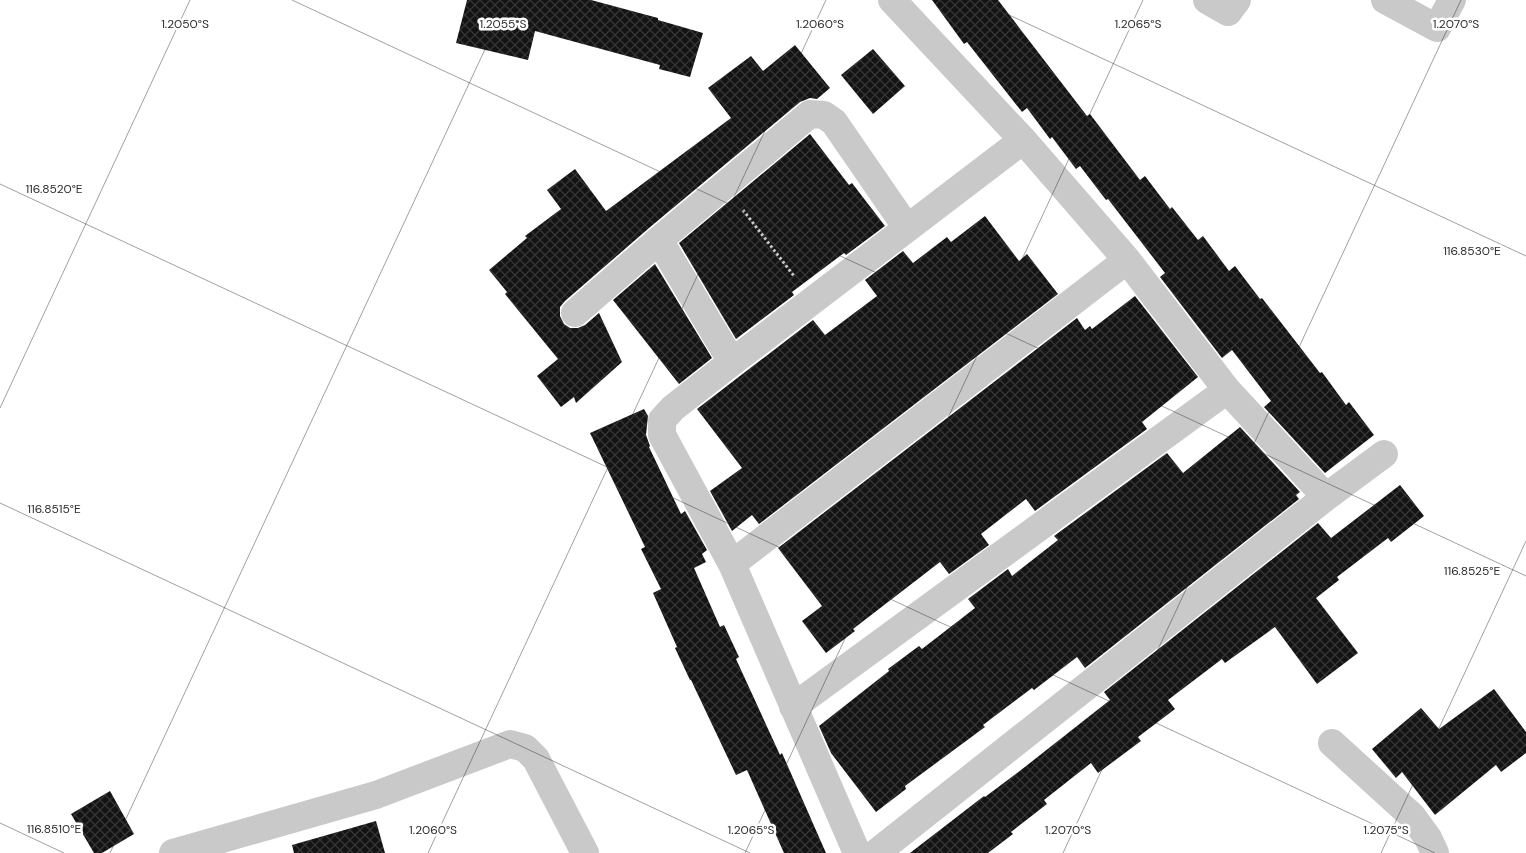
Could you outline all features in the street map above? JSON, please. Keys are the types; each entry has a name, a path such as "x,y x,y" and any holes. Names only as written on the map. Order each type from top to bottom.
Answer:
{"street":[{"path":"892,0 1023,140 1127,260 1227,390 1326,497"},
{"path":"1207,0 1228,12 1237,0"},
{"path":"1385,0 1437,28 1452,0"},
{"path":"575,313 658,240 810,114 824,115 834,122 907,228"},
{"path":"857,853 732,564 662,436 662,420 673,408 732,362 1023,140"},
{"path":"658,240 732,362"},
{"path":"732,564 1127,260"},
{"path":"793,707 1227,390"},
{"path":"876,853 1326,497 1384,454"},
{"path":"1332,743 1412,816 1428,838 1435,853"},
{"path":"173,853 376,795 510,744 525,748 536,759 585,853"}],"path":[{"path":"725,186 813,300"}],"building":[{"path":"467,0 591,0 658,18 658,20 703,33 690,77 659,69 660,65 535,31 528,60 456,43"},
{"path":"932,0 998,0 1087,116 1090,114 1140,180 1145,176 1170,209 1172,207 1198,240 1203,236 1229,271 1235,266 1320,373 1322,372 1346,405 1349,402 1374,435 1325,473 1264,407 1271,401 1232,350 1222,358 1160,277 1165,273 1108,199 1106,200 1080,166 1076,169 1027,108 1022,112 967,42 964,44"},
{"path":"795,45 830,88 817,99 810,98 800,102 649,228 560,307 560,316 564,324 570,328 578,328 585,325 599,313 622,362 576,403 574,397 561,407 537,376 558,359 505,294 507,292 489,270 527,238 525,236 561,209 547,190 575,169 606,211 731,118 708,88 751,56 763,71"},
{"path":"873,49 905,86 873,114 841,75"},
{"path":"810,134 849,185 852,183 885,226 846,255 844,253 792,292 794,295 736,339 679,243"},
{"path":"985,216 1019,261 1027,254 1058,294 759,524 752,515 732,531 710,491 742,468 697,409 813,320 825,335 877,296 865,280 903,251 913,263 947,237 951,242"},
{"path":"655,264 712,358 679,384 613,300"},
{"path":"1135,296 1198,377 1142,422 1147,429 1035,511 1026,499 981,534 989,545 949,574 940,562 853,629 855,631 826,653 802,621 822,606 778,548 1077,318 1085,330 1090,326 1092,329"},
{"path":"644,409 648,416 646,435 649,447 681,514 685,511 707,550 702,554 706,562 694,568 720,627 724,625 739,657 736,659 780,755 782,753 826,853 784,853 747,770 736,775 675,648 677,647 653,593 661,589 641,549 645,547 590,433"},
{"path":"1240,427 1300,492 1296,495 1299,499 1085,668 1077,657 1034,690 1032,688 983,725 985,727 905,786 906,789 876,812 831,753 819,726 889,671 888,669 919,646 922,649 975,608 968,599 1008,569 1012,576 1058,540 1054,536 1167,453 1183,473"},
{"path":"1400,485 1424,516 1391,542 1388,538 1337,577 1339,580 1316,598 1358,653 1317,684 1275,627 1225,663 1222,659 1168,700 1175,709 1138,737 1141,741 1098,773 1091,763 1044,800 1047,804 988,853 910,853 1021,770 1110,700 1104,692 1318,523 1331,538"},
{"path":"1494,689 1526,732 1526,753 1501,772 1496,765 1435,815 1402,772 1396,778 1372,749 1421,708 1439,729"},
{"path":"110,791 134,834 102,853 94,853 71,814"},
{"path":"376,821 385,853 294,853 292,845"}]}
